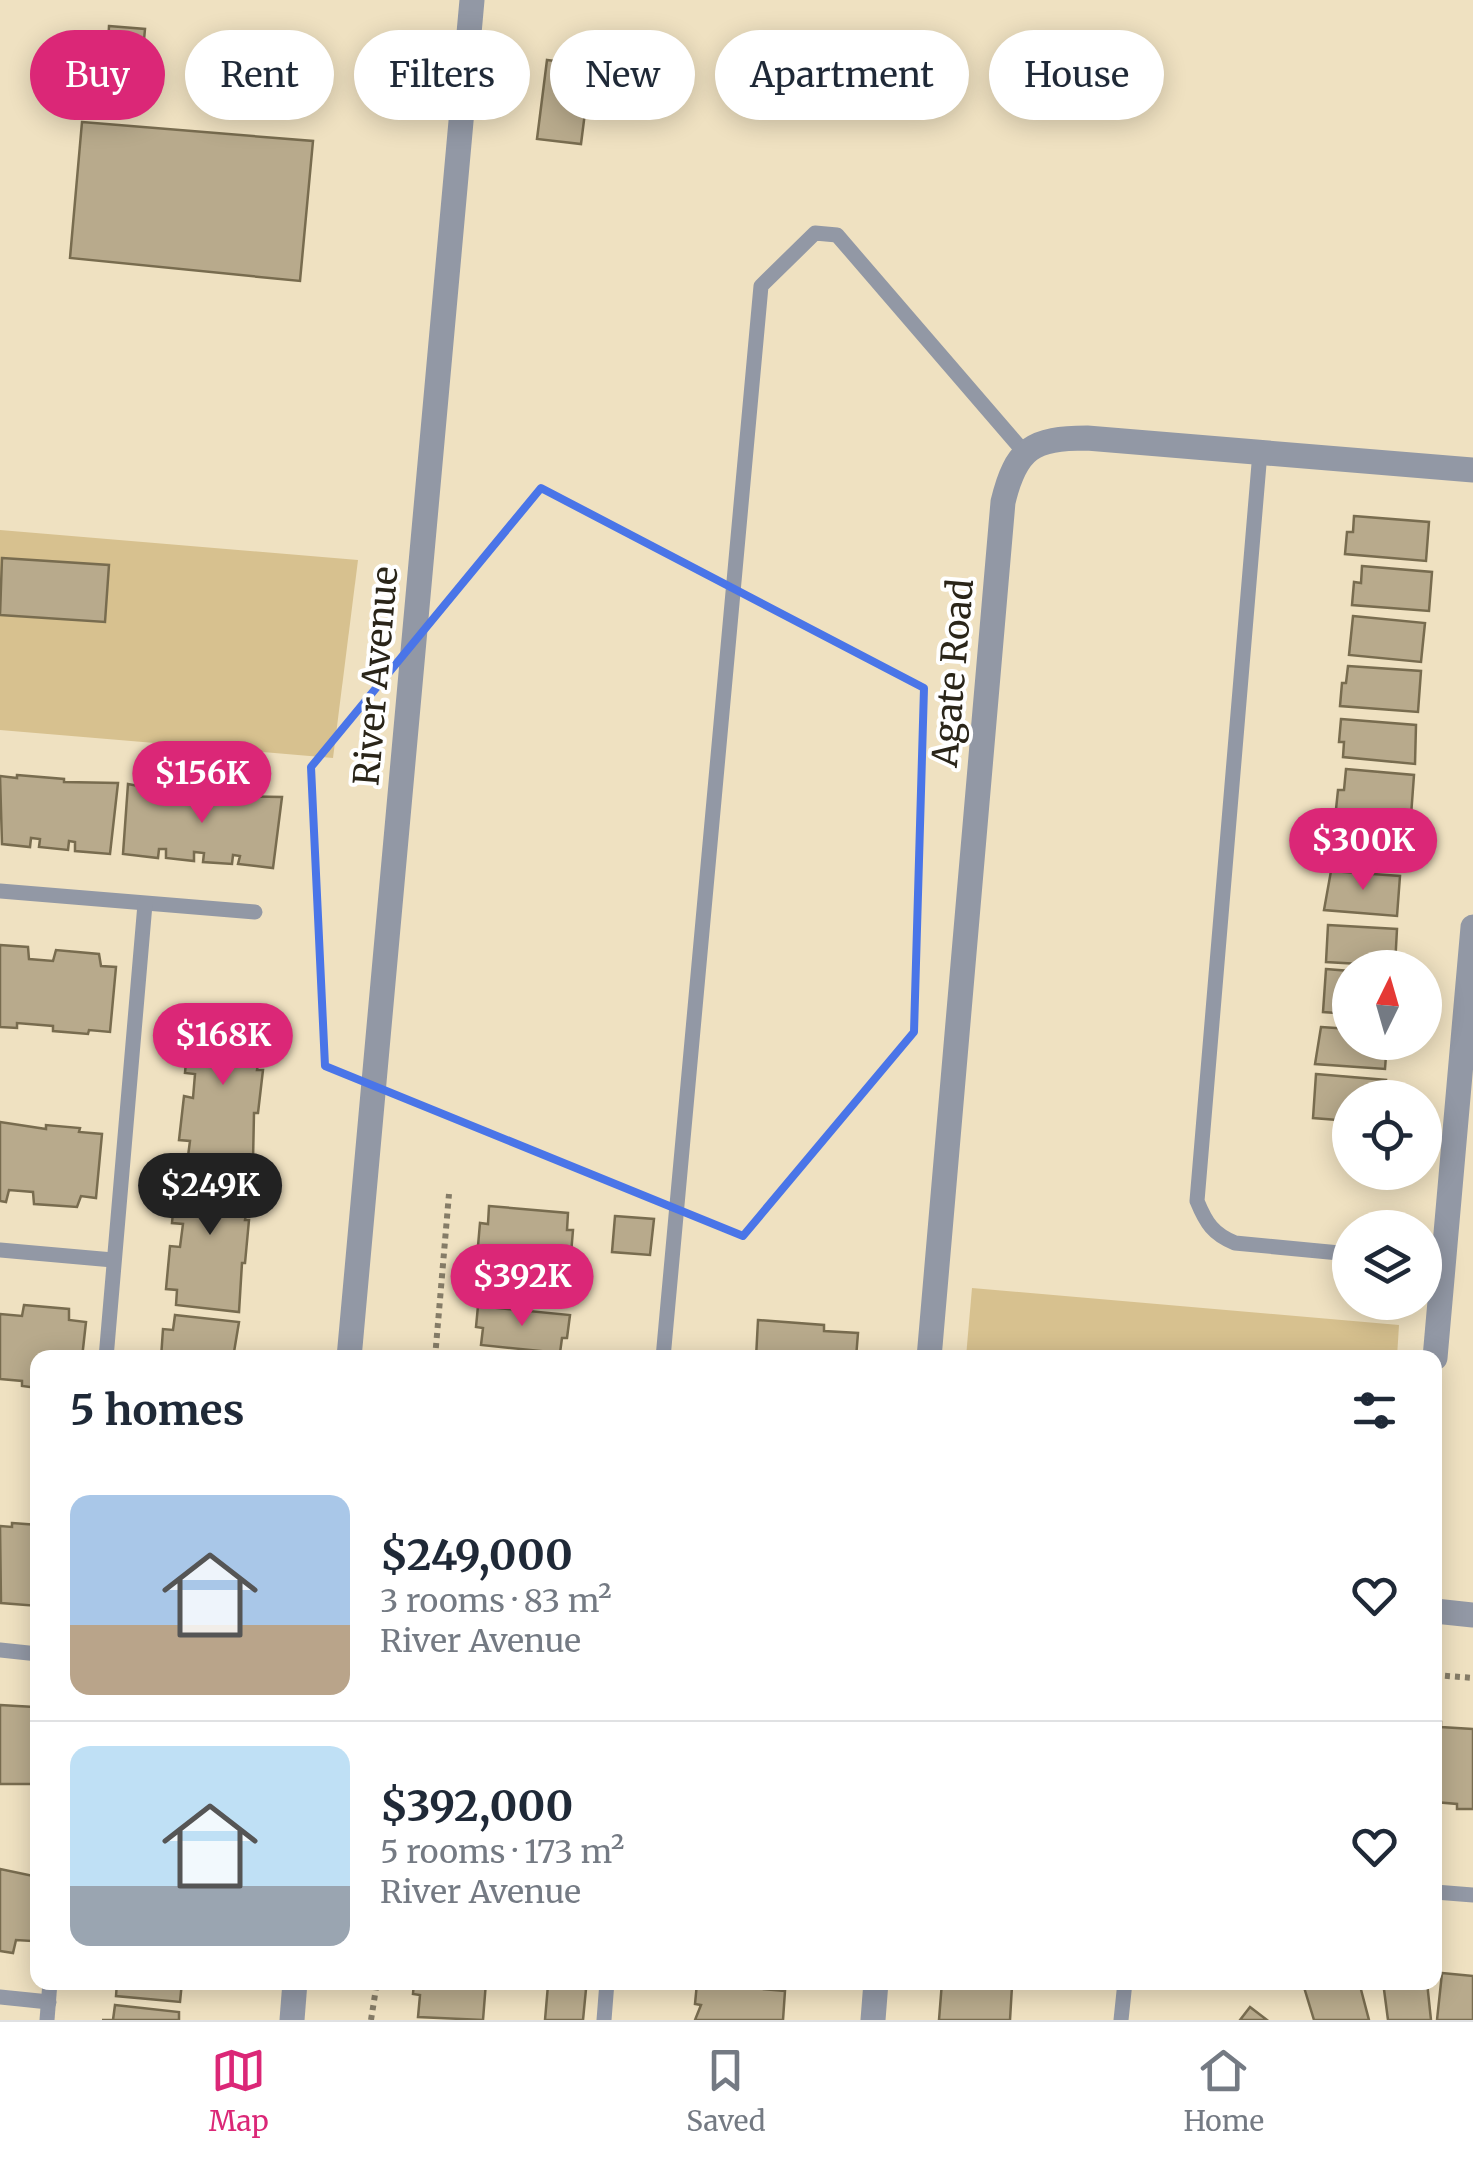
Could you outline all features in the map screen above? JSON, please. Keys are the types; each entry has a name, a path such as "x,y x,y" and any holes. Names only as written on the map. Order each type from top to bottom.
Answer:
{"street":[{"name":"River Avenue","path":"349,1350 472,0"},
{"path":"1024,452 1045,440 1087,438 1473,470"},
{"name":"Agate Road","path":"929,1350 1004,502 1015,463 1024,452"},
{"path":"1440,1210 1473,927"},
{"path":"1434,1320 1434,1350"},
{"path":"1442,1612 1473,1614"},
{"path":"292,2020 294,1990"},
{"path":"873,2020 875,1990"}],"lane":[{"path":"664,1350 761,286 815,233 838,235 1024,452"},
{"path":"1260,452 1197,1201 1207,1224 1235,1244 1332,1252"},
{"path":"0,891 255,912"},
{"path":"107,1350 145,904"},
{"path":"0,1250 114,1260"},
{"path":"0,1650 30,1653"},
{"path":"1442,1893 1473,1895"},
{"path":"47,2020 49,1990"},
{"path":"604,2020 606,1990"},
{"path":"1121,2020 1123,1990"},
{"path":"0,1998 48,2002"}],"path":[{"path":"436,1350 450,1194"},
{"path":"1442,1675 1473,1678"},
{"path":"372,2020 376,1990"}],"highlighted area":[{"path":"541,488 924,688 914,1032 743,1236 325,1066 311,767"}],"shaded area":[{"path":"0,530 358,560 333,758 0,730"},
{"path":"972,1288 1399,1325 1397,1350 967,1350"}],"building":[{"path":"109,26 145,29 145,30 109,30"},
{"path":"547,60 550,60 550,120 584,120 581,144 537,139"},
{"path":"82,122 313,141 300,281 70,258"},
{"path":"1354,516 1429,522 1426,561 1345,554 1347,532 1353,532"},
{"path":"2,558 109,565 105,622 0,615"},
{"path":"1362,566 1432,572 1429,611 1352,605 1354,582 1361,583"},
{"path":"1353,616 1425,623 1421,662 1349,655"},
{"path":"1348,666 1421,671 1418,712 1340,706"},
{"path":"1341,719 1416,725 1415,764 1343,757 1344,742 1339,742"},
{"path":"1346,769 1414,775 1411,816 1336,809 1338,790 1344,790"},
{"path":"0,776 64,782 118,783 110,854 75,851 75,842 69,841 68,850 39,847 40,839 31,838 30,847 2,844"},
{"path":"128,784 228,793 227,796 282,797 273,868 238,864 240,856 233,855 232,864 203,862 204,853 194,852 194,861 166,858 166,849 159,849 158,858 123,854"},
{"path":"1334,821 1409,827 1405,868 1330,861"},
{"path":"1331,871 1400,876 1397,916 1324,910"},
{"path":"1328,925 1397,929 1396,950 1332,950 1332,962 1326,962"},
{"path":"0,945 28,947 29,959 53,961 56,950 99,954 101,966 116,967 110,1032 53,1031 53,1026 17,1023 17,1028 0,1027"},
{"path":"1326,969 1332,970 1332,1013 1323,1012"},
{"path":"201,1015 265,1021 257,1070 263,1070 258,1113 254,1113 253,1161 188,1156 190,1141 179,1140 184,1096 193,1098 195,1074 185,1073 189,1029 199,1030"},
{"path":"1321,1027 1332,1028 1332,1060 1386,1060 1385,1069 1315,1064"},
{"path":"1316,1074 1386,1080 1332,1080 1332,1120 1313,1118"},
{"path":"0,1122 46,1129 46,1125 80,1128 79,1132 102,1134 96,1198 81,1196 77,1207 34,1204 33,1192 9,1190 6,1202 0,1201"},
{"path":"188,1165 253,1171 245,1220 249,1220 239,1312 176,1305 177,1290 166,1289 170,1246 180,1247 183,1224 172,1223 176,1179 186,1180"},
{"path":"489,1206 568,1213 567,1230 573,1230 571,1254 478,1246 480,1223 488,1224"},
{"path":"615,1216 654,1219 650,1255 612,1252"},
{"path":"487,1257 565,1264 563,1281 569,1281 567,1303 477,1294 479,1274 485,1274"},
{"path":"24,1305 69,1309 69,1320 86,1322 83,1350 30,1350 30,1387 22,1386 22,1381 0,1379 0,1314 22,1316"},
{"path":"478,1306 570,1315 567,1338 562,1338 560,1350 481,1345 483,1328 476,1327"},
{"path":"175,1315 239,1322 234,1350 162,1350 163,1329 173,1330"},
{"path":"758,1320 824,1325 824,1331 858,1333 857,1350 756,1350"},
{"path":"12,1523 30,1524 30,1605 1,1603 0,1526 12,1527"},
{"path":"0,1705 30,1707 30,1784 0,1784"},
{"path":"1442,1727 1473,1729 1473,1809 1457,1809 1457,1804 1442,1803"},
{"path":"0,1869 30,1875 30,1941 16,1940 13,1953 0,1951"},
{"path":"1442,1973 1473,1976 1473,2020 1437,2020"},
{"path":"116,1990 181,1990 180,2002 116,1996"},
{"path":"413,1990 485,1990 483,2020 418,2017 420,1995 413,1994"},
{"path":"548,1990 586,1990 583,2020 545,2020"},
{"path":"696,1990 785,1991 783,2020 695,2020 701,2005 695,2004"},
{"path":"941,1990 1012,1990 1010,2020 939,2020"},
{"path":"1305,1990 1361,1990 1369,2020 1314,2020"},
{"path":"1384,1990 1428,1990 1431,2020 1388,2020"},
{"path":"115,2005 179,2012 179,2020 113,2020"},
{"path":"1250,2007 1267,2020 1240,2020"}]}
